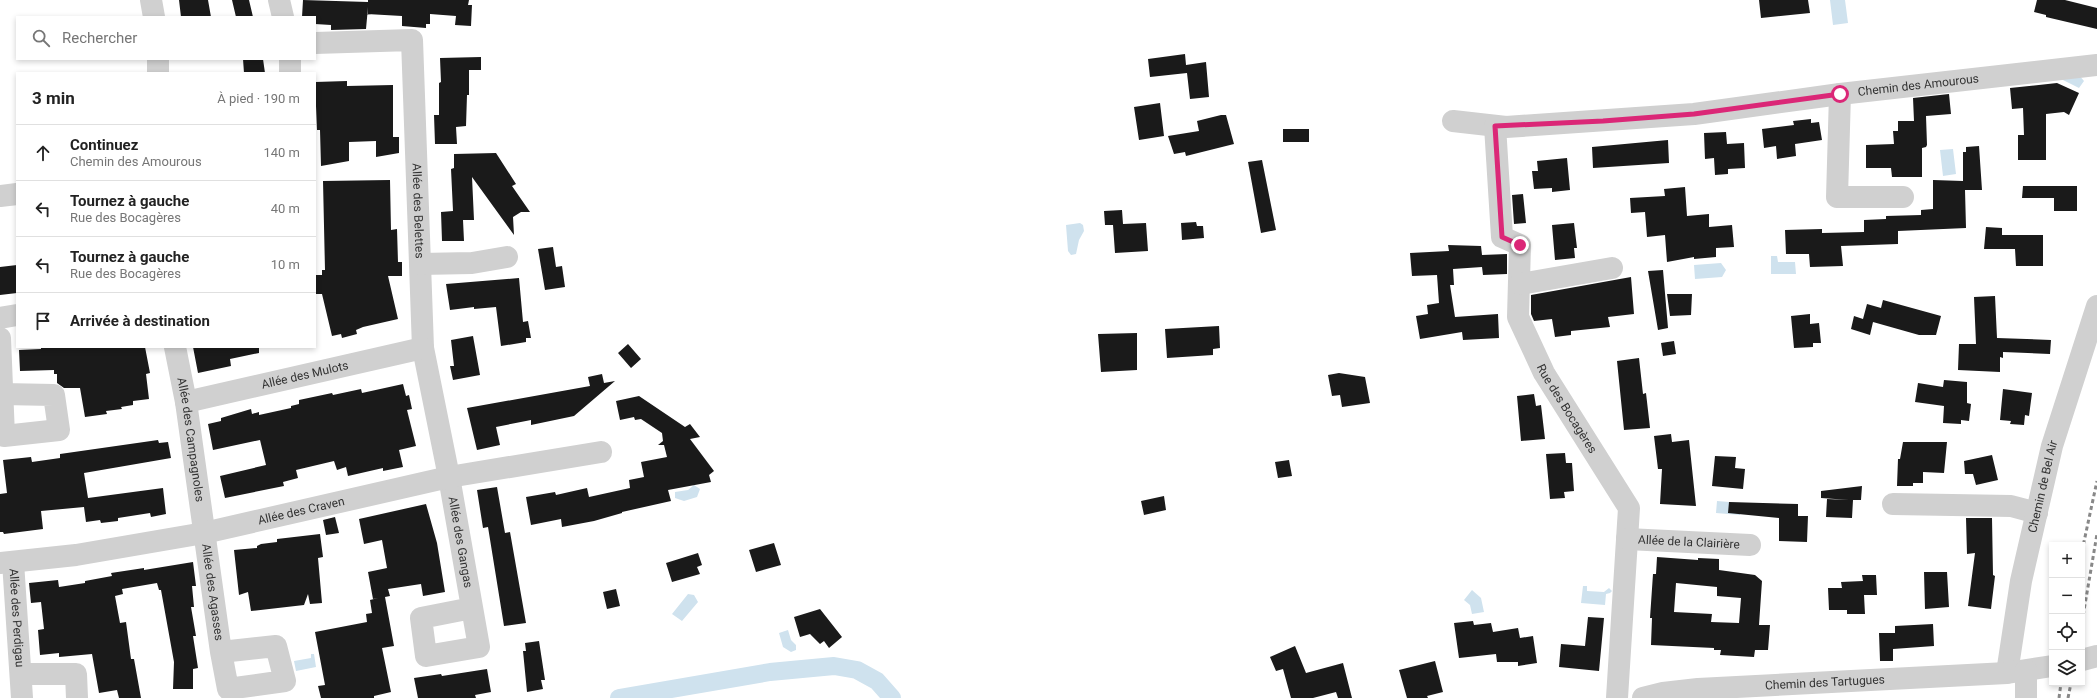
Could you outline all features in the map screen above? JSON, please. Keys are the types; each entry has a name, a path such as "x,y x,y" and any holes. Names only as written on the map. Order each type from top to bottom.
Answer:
{"street":[{"path":"151,0 154,16"},
{"path":"279,0 283,16"},
{"name":"Allée des Belettes","path":"316,43 412,40 423,348 449,477"},
{"path":"158,60 158,72"},
{"path":"290,60 290,72"},
{"name":"Chemin des Amourous","path":"1453,121 1495,126 1603,121 1694,114 1840,94 2097,65"},
{"path":"1840,94 1837,197 1902,197"},
{"name":"Rue des Bocagères","path":"1495,126 1502,237 1520,245 1518,318 1544,373 1629,508 1617,698"},
{"path":"0,196 16,194"},
{"path":"420,264 472,263 507,258"},
{"path":"1520,284 1612,268"},
{"name":"Chemin de Bel Air","path":"2026,698 2016,672 2021,581 2052,446 2097,306"},
{"path":"0,318 16,315"},
{"path":"0,338 2,394"},
{"name":"Allée des Campagnoles","path":"174,348 186,402 204,533"},
{"name":"Allée des Mulots","path":"186,402 423,348"},
{"name":"Allée des Craven","path":"6,562 76,555 204,533 449,477 601,452"},
{"name":"Allée des Gangas","path":"449,477 472,608"},
{"path":"1893,504 2011,506 2037,513"},
{"name":"Allée des Agasses","path":"204,533 221,652"},
{"name":"Allée de la Clairière","path":"1627,539 1750,545"},
{"name":"Allée des Perdigau","path":"6,562 22,698"},
{"path":"2085,659 2097,656"},
{"name":"Chemin des Tartugues","path":"1644,698 1663,693 1710,693 2016,672 2049,666"},
{"name":"Allée des Perdigau","path":"20,674 76,674 77,698"}],"water":[{"path":"1830,0 1845,0 1848,23 1833,25"},
{"path":"2079,75 2084,81 2079,88 2061,79"},
{"path":"1953,149 1956,174 1943,176 1940,150"},
{"path":"1080,223 1083,225 1084,231 1079,240 1076,254 1071,255 1068,251 1066,225"},
{"path":"1771,256 1777,256 1778,262 1795,262 1796,274 1771,274"},
{"path":"1721,263 1726,270 1722,277 1695,279 1694,265"},
{"path":"694,485 700,489 697,497 684,501 675,498 675,492 688,490"},
{"path":"1717,501 1741,503 1740,515 1716,513"},
{"path":"1583,586 1587,586 1587,591 1604,592 1609,588 1612,591 1606,594 1605,605 1581,603"},
{"path":"1472,590 1481,598 1484,612 1472,614 1470,605 1464,600"},
{"path":"688,594 694,595 698,602 682,621 672,614"},
{"path":"788,630 791,640 796,645 796,650 791,652 783,647 779,633"},
{"path":"311,654 314,654 316,667 296,671 294,661 311,658"}],"building":[{"path":"179,0 208,0 211,16 181,16"},
{"path":"232,0 249,0 253,16 236,16"},
{"path":"303,0 368,2 368,0 469,0 468,5 472,5 471,26 455,25 456,16 430,14 430,24 426,24 426,28 402,26 402,16 367,14 366,29 331,30 331,25 316,24 316,16 302,16"},
{"path":"1759,0 1808,0 1810,13 1761,18"},
{"path":"2037,0 2065,0 2097,8 2097,29 2046,17 2046,15 2034,12"},
{"path":"1185,54 1186,65 1206,62 1209,97 1190,99 1187,73 1150,77 1148,59"},
{"path":"481,57 481,70 469,70 469,95 467,95 466,126 456,127 457,144 435,144 434,115 439,115 439,83 441,82 440,58"},
{"path":"243,60 263,60 265,72 244,72"},
{"path":"347,81 347,86 393,85 393,137 399,137 399,153 376,157 376,141 349,142 349,161 321,166 320,130 317,130 316,82"},
{"path":"2057,83 2079,93 2069,115 2064,112 2046,114 2046,160 2018,160 2018,135 2024,135 2023,108 2012,109 2010,88"},
{"path":"1949,94 1951,114 1926,116 1927,145 1926,147 1922,148 1922,177 1892,177 1891,168 1866,168 1866,145 1894,144 1893,131 1898,131 1898,121 1914,121 1913,98"},
{"path":"1160,103 1164,136 1139,140 1134,107"},
{"path":"1226,115 1234,144 1186,156 1185,152 1174,154 1168,136 1199,131 1197,121"},
{"path":"1811,119 1811,123 1819,122 1822,140 1795,144 1796,156 1777,159 1776,146 1764,148 1762,129 1794,125 1793,121"},
{"path":"1283,129 1309,129 1309,142 1283,142"},
{"path":"1726,132 1727,144 1744,143 1745,168 1728,169 1728,174 1715,175 1714,158 1705,159 1704,133"},
{"path":"1668,140 1669,163 1593,168 1592,147"},
{"path":"1979,146 1982,190 1965,190 1966,228 1898,231 1898,244 1841,246 1843,266 1810,267 1809,254 1786,254 1785,230 1822,229 1822,233 1864,232 1864,220 1886,219 1886,216 1921,215 1921,210 1933,209 1933,180 1963,181 1963,152 1966,152 1966,147"},
{"path":"496,153 516,184 512,186 530,212 521,212 513,217 514,235 472,177 474,220 463,220 464,241 442,241 441,212 453,211 451,169 454,168 454,154"},
{"path":"1567,158 1570,190 1552,192 1552,188 1534,189 1532,171 1538,171 1537,161"},
{"path":"1262,160 1276,230 1261,233 1248,162"},
{"path":"390,180 391,230 397,229 398,262 402,262 402,276 388,276 398,319 363,327 356,330 357,334 342,338 341,334 332,336 322,294 316,294 316,275 322,275 322,270 325,270 323,181"},
{"path":"2023,186 2077,186 2077,211 2054,211 2054,198 2022,198"},
{"path":"1685,187 1687,216 1709,214 1709,227 1732,225 1734,247 1716,248 1716,257 1694,259 1694,257 1667,262 1665,235 1647,237 1645,212 1631,213 1630,198 1665,196 1664,189"},
{"path":"1523,194 1526,223 1514,224 1512,195"},
{"path":"1122,210 1123,224 1146,223 1148,251 1115,253 1113,225 1105,225 1104,211"},
{"path":"1196,222 1197,226 1203,226 1204,238 1182,240 1181,223"},
{"path":"1574,223 1577,248 1574,248 1575,258 1555,260 1552,225"},
{"path":"1986,227 2002,228 2002,235 2043,235 2043,266 2016,266 2015,249 1984,249"},
{"path":"1448,245 1481,246 1482,255 1507,254 1507,274 1483,275 1482,267 1453,269 1454,285 1450,285 1455,317 1498,314 1499,338 1463,340 1462,332 1420,339 1416,316 1428,314 1427,305 1439,303 1437,275 1412,276 1410,253 1449,251"},
{"path":"553,247 556,267 562,266 565,287 545,290 538,249"},
{"path":"16,265 16,293 0,295 0,267"},
{"path":"1663,270 1668,328 1658,330 1648,271"},
{"path":"1631,277 1634,314 1608,317 1610,327 1571,331 1571,335 1555,337 1552,319 1534,321 1531,314 1531,295"},
{"path":"519,278 523,322 528,321 531,338 526,338 526,342 501,346 496,307 474,309 474,307 450,310 446,284"},
{"path":"1667,294 1692,294 1691,315 1670,316"},
{"path":"1995,296 1997,338 2051,340 2050,354 2003,352 2003,358 2000,357 2000,372 1958,370 1959,344 1976,344 1974,297"},
{"path":"1883,300 1941,316 1936,335 1919,335 1873,322 1870,335 1851,329 1854,316 1863,319 1867,304 1881,308"},
{"path":"1810,314 1810,324 1819,323 1821,343 1813,343 1813,347 1794,348 1791,316"},
{"path":"1219,326 1220,348 1213,349 1213,355 1167,358 1165,329"},
{"path":"1137,333 1137,370 1101,372 1098,334"},
{"path":"473,336 480,375 453,380 450,366 454,366 451,340"},
{"path":"1674,341 1676,354 1663,356 1661,343"},
{"path":"628,344 641,359 631,368 618,353"},
{"path":"145,348 150,373 146,374 149,399 133,401 133,405 121,407 122,409 106,411 107,414 85,417 80,388 64,388 57,383 57,374 54,374 54,370 20,371 19,350"},
{"path":"193,348 259,348 259,353 230,359 231,366 198,373"},
{"path":"1639,358 1643,394 1646,393 1650,428 1624,430 1617,361"},
{"path":"1339,373 1365,377 1370,403 1342,407 1340,395 1332,396 1328,375"},
{"path":"602,374 604,383 615,381 574,416 531,425 531,420 496,427 500,445 477,450 467,408 590,386 588,377"},
{"path":"1944,380 1967,382 1967,403 1971,404 1969,421 1961,420 1961,424 1943,423 1944,406 1915,402 1918,383 1943,387"},
{"path":"403,384 406,396 409,395 412,409 407,410 416,446 399,450 403,467 383,471 383,468 348,476 346,467 337,470 334,461 296,470 298,478 283,482 284,486 225,498 220,476 266,465 260,440 213,450 208,424 221,421 221,418 251,409 252,414 259,412 259,415 291,408 291,406 299,404 299,400 361,389 362,393"},
{"path":"2003,389 2032,393 2029,416 2025,415 2024,425 2010,424 2011,421 2000,420"},
{"path":"1534,394 1536,406 1541,405 1545,439 1521,441 1517,396"},
{"path":"639,396 685,427 690,424 700,437 690,439 714,471 709,475 711,482 668,490 671,501 622,512 594,521 562,527 561,519 531,525 526,497 555,492 556,495 587,488 589,497 630,488 629,480 644,477 641,462 667,457 664,445 658,445 663,441 662,433 641,419 635,420 634,417 620,420 616,401"},
{"path":"1671,434 1672,442 1689,440 1696,506 1660,504 1662,469 1658,469 1654,436"},
{"path":"158,440 159,443 168,442 171,458 84,473 88,498 163,488 166,514 151,517 150,513 118,518 118,521 101,523 100,520 86,522 84,507 41,511 43,529 4,534 3,532 0,532 0,494 7,493 3,460 31,457 32,462 60,458 60,454"},
{"path":"1903,442 1947,442 1944,473 1923,472 1923,483 1913,483 1913,486 1897,486 1898,459 1900,459"},
{"path":"1565,453 1566,463 1572,463 1574,491 1564,492 1565,498 1550,499 1546,454"},
{"path":"1992,455 1998,480 1976,485 1973,474 1965,474 1964,461"},
{"path":"1715,456 1736,457 1735,468 1745,469 1743,489 1712,486"},
{"path":"1289,460 1292,476 1278,478 1275,462"},
{"path":"1862,486 1861,500 1853,500 1852,518 1826,517 1827,499 1849,500 1821,498 1821,491"},
{"path":"497,487 505,533 510,532 526,623 504,626 488,527 483,528 477,490"},
{"path":"1164,496 1166,510 1144,515 1141,501"},
{"path":"1729,502 1798,504 1798,516 1808,516 1807,542 1779,541 1779,518 1728,513"},
{"path":"426,504 437,543 445,592 423,596 421,584 388,589 390,596 385,597 394,646 382,648 391,692 374,696 374,698 321,698 318,686 325,685 315,632 367,622 366,614 372,613 370,600 378,598 373,599 368,572 387,568 382,540 364,544 359,519"},
{"path":"335,517 339,533 326,535 323,520"},
{"path":"1966,518 1992,518 1993,575 1995,576 1991,609 1968,606 1975,553 1967,554"},
{"path":"320,534 323,557 318,558 322,603 310,604 308,594 304,605 251,611 248,592 239,595 234,550 257,548 257,546 261,544 277,542 277,539"},
{"path":"774,543 781,565 756,572 749,550"},
{"path":"698,553 702,565 697,567 700,574 672,582 666,563"},
{"path":"1657,557 1698,560 1698,558 1719,559 1719,570 1755,575 1762,581 1759,625 1770,625 1768,650 1755,650 1754,657 1720,655 1721,650 1714,650 1714,648 1651,645 1652,618 1650,618 1653,574 1656,574","holes":["1676,583 1717,587 1717,596 1741,598 1739,623 1711,622 1712,614 1674,612"]},
{"path":"193,562 196,586 192,586 194,607 191,607 196,636 193,636 198,668 193,669 193,689 173,689 174,662 161,590 159,590 157,583 122,589 123,594 115,596 120,623 126,622 131,659 134,659 141,698 119,698 117,690 99,693 92,654 59,657 59,653 40,655 38,630 44,629 41,602 31,603 29,583 58,580 59,587 85,583 85,581 112,576 111,573 144,568 144,570"},
{"path":"1924,572 1947,572 1949,607 1925,609"},
{"path":"1862,575 1876,575 1877,595 1864,595 1865,614 1847,614 1847,610 1829,610 1828,588 1842,588 1841,582 1863,581"},
{"path":"616,589 620,606 607,609 603,592"},
{"path":"820,609 842,637 829,648 824,641 820,644 810,634 800,637 794,617"},
{"path":"1588,617 1604,618 1599,671 1559,667 1561,644 1585,646"},
{"path":"1473,621 1474,625 1491,623 1493,632 1518,628 1520,638 1533,636 1537,663 1518,666 1518,662 1497,662 1496,654 1459,658 1454,623"},
{"path":"1933,624 1934,646 1893,649 1893,661 1880,661 1879,633 1895,633 1895,626"},
{"path":"539,641 545,680 541,680 543,689 527,692 523,651 526,651 525,643"},
{"path":"1295,646 1306,673 1343,663 1352,698 1338,698 1336,692 1313,698 1291,698 1283,669 1276,671 1270,657"},
{"path":"1435,661 1443,692 1427,696 1428,698 1407,698 1399,670"},
{"path":"487,669 491,692 475,695 476,698 418,698 414,678 441,674 442,676"}],"waterway":[{"path":"619,698 770,672 834,666 857,670 877,681 892,698"}],"railway":[{"path":"2084,542 2097,481"},
{"path":"2083,614 2097,534"},
{"path":"2059,698 2061,686"},
{"path":"2068,698 2070,686"}],"route":[{"path":"1520,245 1502,237 1495,126 1506,127 1694,114 1840,94"}]}
